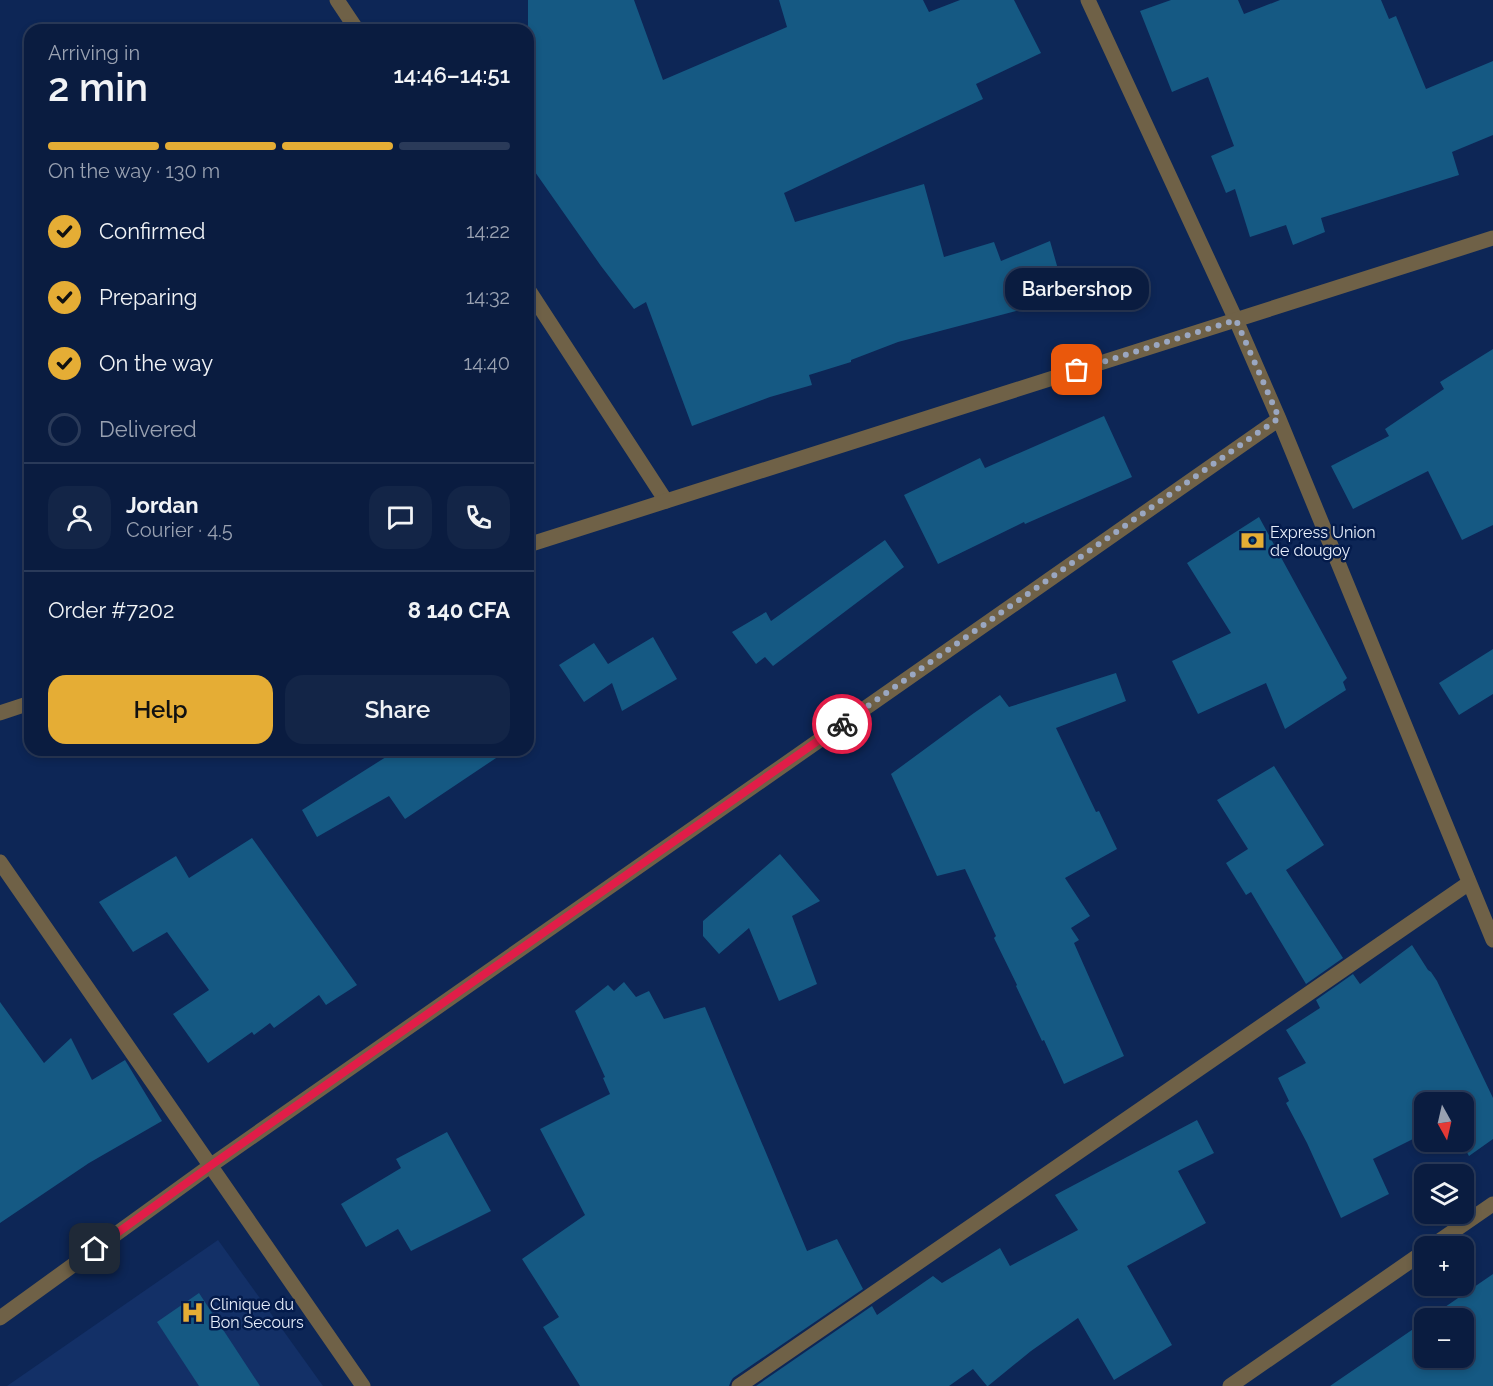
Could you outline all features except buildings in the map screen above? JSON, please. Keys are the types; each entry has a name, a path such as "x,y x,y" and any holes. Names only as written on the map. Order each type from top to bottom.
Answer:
{"street":[{"path":"337,0 353,24"},
{"path":"1088,0 1279,418 1493,940"},
{"path":"534,543 1493,238"},
{"path":"534,298 666,501"},
{"path":"0,1318 210,1166 1279,418"},
{"path":"0,712 24,705"},
{"path":"0,862 363,1386"},
{"path":"739,1386 1469,883"},
{"path":"1447,1236 1493,1204"},
{"path":"1230,1386 1414,1259"}],"shaded area":[{"name":"Clinique du Bon Secours","path":"218,1240 323,1386 7,1386"}],"way so far":[{"path":"842,724 1279,418 1236,320 1077,370"}],"place":[{"name":"Barbershop","path":"1077,370"},
{"name":"Express Union de dougoy","path":"1252,541"},
{"name":"Clinique du Bon Secours","path":"192,1313"}],"route":[{"path":"95,1249 842,724"}]}
